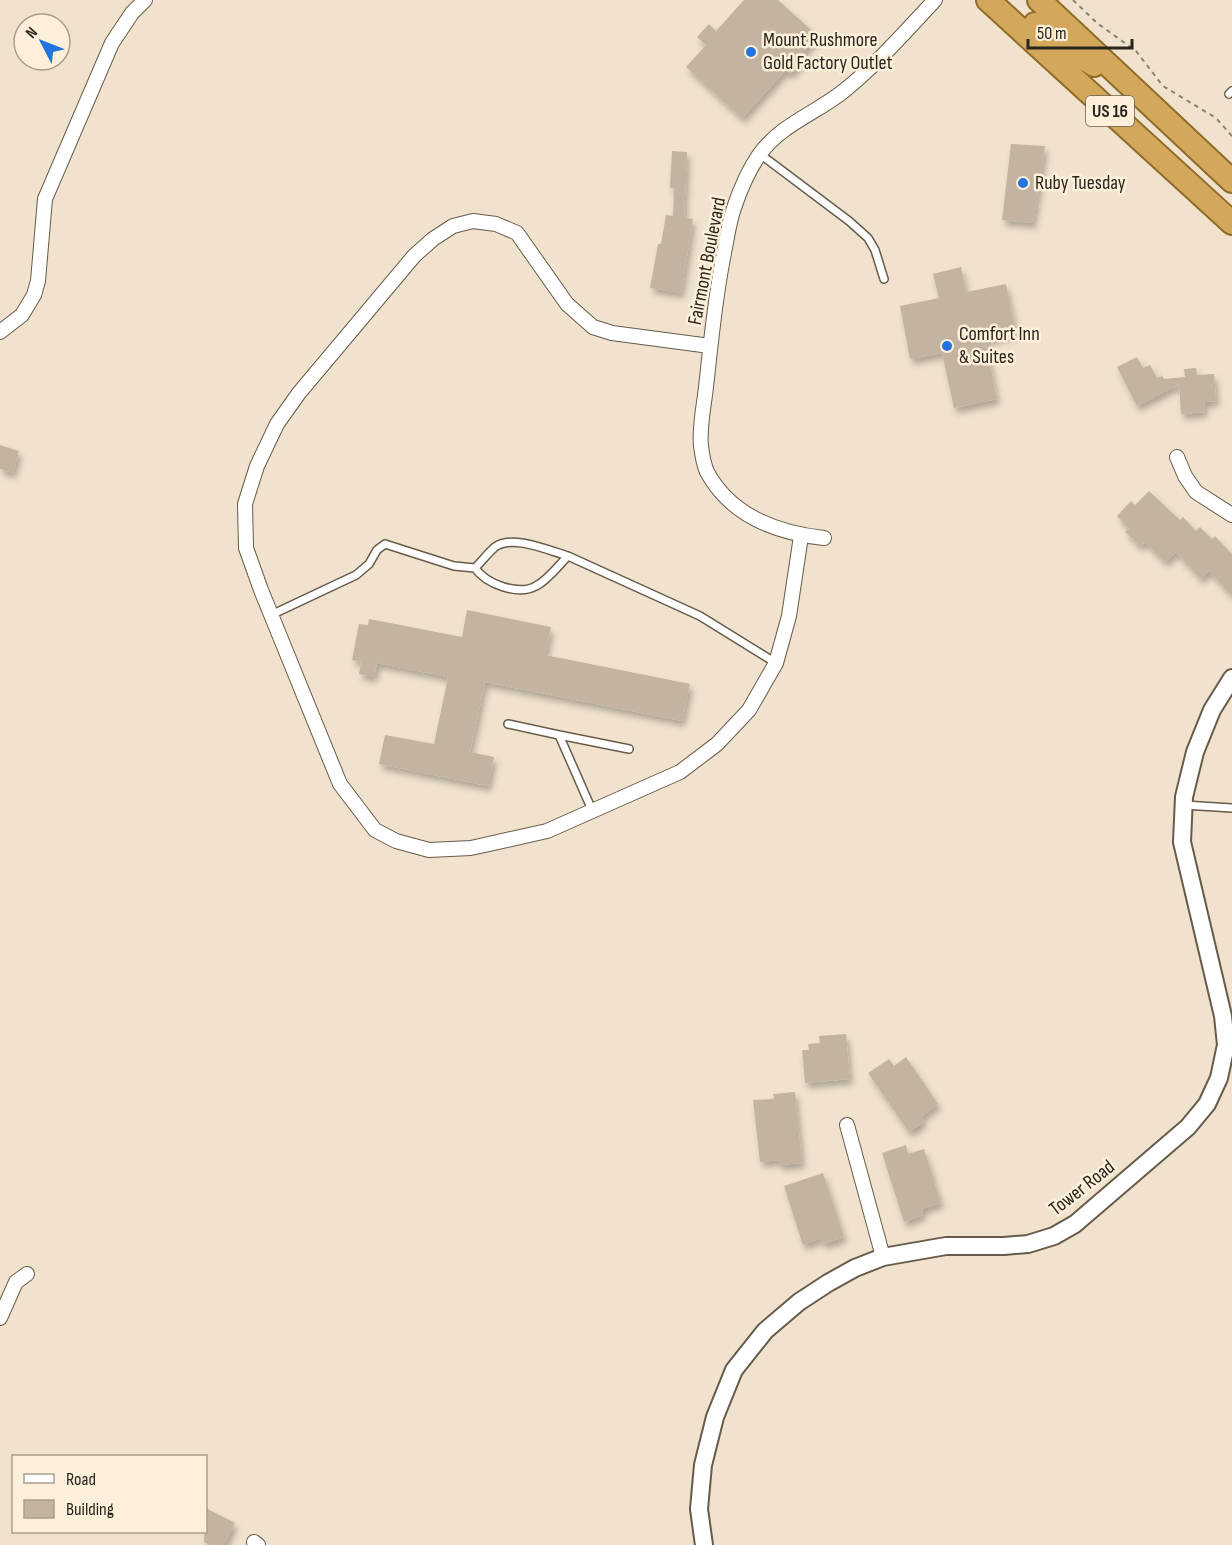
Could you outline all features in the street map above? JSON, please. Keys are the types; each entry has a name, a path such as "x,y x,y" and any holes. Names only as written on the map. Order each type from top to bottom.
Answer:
{"highway":[{"name":"US 16","path":"988,0 1232,222"},
{"path":"1008,0 1051,38 1096,66 1122,78"},
{"name":"US 16","path":"1039,0 1232,181"}],"street":[{"path":"0,332 22,315 34,296 38,281 45,199 112,43 132,13 145,0"},
{"name":"Fairmont Boulevard","path":"824,537 801,536 781,531 757,520 738,509 722,494 706,470 700,445 710,346 715,299 733,210 746,178 760,154 775,137 799,118 838,95 854,82 880,59 934,0"},
{"path":"710,346 612,333 593,327 567,304 517,233 496,224 473,221 453,226 433,239 414,256 299,393 277,424 257,466 245,504 246,548 340,784 375,830 396,841 429,850 471,848 547,831 680,772 717,744 749,710 777,663 789,616 801,536"},
{"path":"1177,457 1185,476 1196,492 1232,515"},
{"name":"Tower Road","path":"704,1545 699,1509 703,1465 715,1417 734,1370 765,1331 799,1302 855,1268 883,1257 946,1246 1028,1244 1054,1236 1075,1224 1126,1182 1188,1127 1207,1104 1219,1078 1226,1045 1223,1016 1182,842 1184,805 1195,752 1212,710 1232,678"},
{"path":"846,1125 883,1257"},
{"path":"0,1318 16,1282 27,1274"}],"lane":[{"path":"760,154 868,238 875,250 884,279"},
{"path":"476,568 496,546 509,542 543,548 568,556 700,616 777,663"},
{"path":"271,615 356,575 369,564 377,550 385,544 454,566 476,568"},
{"path":"476,568 482,577 501,587 529,589 538,585 568,556"},
{"path":"508,724 628,749"},
{"path":"559,735 592,810"},
{"path":"1184,805 1232,808"}],"path":[{"path":"1073,0 1097,23 1136,51 1163,86 1216,118 1232,136"}],"building":[{"name":"Mount Rushmore Gold Factory Outlet","path":"744,0 778,0 818,36 797,59 801,63 790,74 786,70 742,118 686,67 706,45 697,37 709,24 716,31"},
{"name":"Ruby Tuesday","path":"1011,144 1045,146 1033,223 1002,220"},
{"path":"672,151 687,152 684,218 693,219 681,293 650,288 666,215 673,216 674,188 670,188"},
{"name":"Comfort Inn & Suites","path":"961,267 966,292 1006,284 1016,333 985,340 997,399 954,408 942,353 910,359 900,306 939,298 933,274"},
{"path":"1137,357 1143,368 1150,365 1157,378 1162,376 1164,379 1185,377 1184,369 1196,368 1197,375 1214,374 1216,401 1204,402 1205,412 1181,414 1179,384 1137,406 1117,367"},
{"path":"0,445 19,451 13,473 0,469"},
{"path":"1149,491 1180,520 1183,517 1196,531 1200,527 1212,539 1215,536 1232,554 1232,596 1209,571 1201,579 1176,552 1165,562 1145,542 1140,546 1125,532 1129,528 1117,516 1131,501 1135,505"},
{"path":"467,610 551,627 545,655 690,684 682,721 485,682 470,752 494,757 488,786 379,764 385,735 434,744 448,677 377,663 374,677 359,674 361,662 352,660 359,624 368,625 369,619 462,637"},
{"path":"846,1034 850,1079 805,1083 802,1050 809,1050 808,1044 820,1043 819,1036"},
{"path":"906,1057 938,1104 921,1117 924,1122 909,1132 868,1073 889,1059 894,1066"},
{"path":"795,1092 802,1163 779,1165 779,1160 760,1162 753,1100 774,1099 773,1094"},
{"path":"906,1145 908,1154 924,1149 941,1203 922,1209 923,1215 904,1222 882,1153"},
{"path":"823,1173 844,1237 823,1244 821,1238 803,1245 784,1186"},
{"path":"207,1509 235,1523 224,1545 210,1545 204,1542 205,1533 207,1533"}],"place":[{"name":"Mount Rushmore Gold Factory Outlet","path":"751,52"},
{"name":"Ruby Tuesday","path":"1023,183"},
{"name":"Comfort Inn & Suites","path":"947,346"}]}
